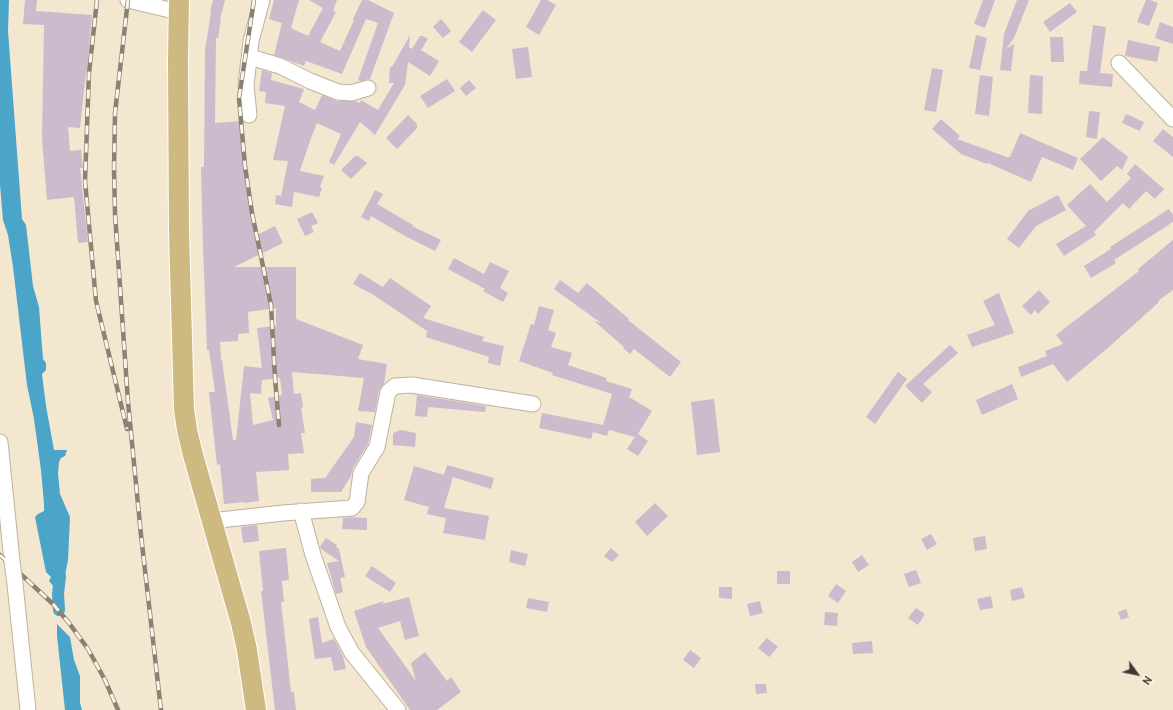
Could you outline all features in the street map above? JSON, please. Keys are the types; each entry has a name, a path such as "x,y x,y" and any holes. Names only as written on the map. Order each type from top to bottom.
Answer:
{"main road":[{"path":"179,6 179,232 184,410 187,430 241,623 247,650 256,710"}],"street":[{"path":"128,0 179,6"},
{"path":"249,115 246,85 251,41 262,0"},
{"path":"250,57 280,66 310,81 338,92 351,93 368,88"},
{"path":"1119,63 1173,118"},
{"path":"212,521 352,508 357,502 361,473 377,448 388,392 396,386 412,385 533,404"},
{"path":"0,442 28,710"},
{"path":"301,512 313,555 338,627 352,653 398,710"}],"water":[{"path":"0,0 9,0 8,31 22,219 26,225 33,286 39,307 43,359 46,363 46,370 42,374 46,406 54,450 67,450 65,456 61,458 59,462 58,474 60,494 70,517 68,560 61,595 49,581 51,577 46,572 35,517 44,511 41,470 34,419 27,385 13,267 8,235 3,220 0,185"},
{"path":"57,624 70,637 74,660 80,676 80,703 82,710 65,710"}],"building":[{"path":"25,0 37,0 36,11 92,15 80,128 68,127 70,151 81,150 83,168 80,168 88,242 78,243 74,197 47,200 42,138 44,25 23,24"},
{"path":"213,0 225,0 220,19 218,38 216,38 215,123 241,121 247,193 249,193 255,236 275,226 283,243 234,267 296,267 296,319 363,345 358,359 387,364 384,384 379,390 375,412 358,411 364,378 292,372 294,394 301,393 303,407 301,408 305,433 301,433 304,453 288,454 289,470 256,472 259,501 224,504 220,464 217,465 209,392 215,392 209,350 207,350 203,247 201,167 204,167 205,50","holes":["276,308 276,326 257,328 262,368 244,366 236,440 233,440 221,360 220,342 238,341 238,334 249,333 248,312","280,378 282,395 268,398 273,420 253,425 250,393 261,394 262,380"]},
{"path":"274,0 299,0 291,28 308,36 323,8 309,0 337,0 333,11 336,12 320,42 340,51 362,0 368,0 394,13 370,79 361,81 358,80 378,23 366,19 342,74 306,61 304,66 274,55 282,23 269,19"},
{"path":"541,0 547,0 556,5 539,35 526,27"},
{"path":"983,0 995,0 985,28 974,24"},
{"path":"1017,0 1029,0 1014,38 1006,49 1014,44 1011,71 1000,70 1004,34"},
{"path":"1146,0 1158,3 1149,26 1137,22"},
{"path":"1070,3 1077,12 1050,32 1043,22"},
{"path":"483,10 496,20 472,52 459,42"},
{"path":"441,19 451,31 443,38 433,27"},
{"path":"1160,22 1173,27 1173,44 1155,38"},
{"path":"1093,25 1106,27 1100,73 1113,74 1112,87 1079,84 1080,71 1087,71"},
{"path":"410,35 409,47 412,49 420,36 423,36 428,39 421,50 439,61 430,76 408,62 405,85 375,135 360,122 334,165 329,162 341,134 317,123 300,171 324,176 320,187 322,188 319,197 294,192 292,207 275,204 276,195 281,196 288,161 273,160 285,106 265,103 266,92 259,91 262,70 272,73 271,80 304,89 299,102 315,110 322,95 337,101 355,101 360,103 361,100 378,110 394,83 389,83 390,67 392,67"},
{"path":"976,35 987,38 980,70 969,68"},
{"path":"1050,37 1063,37 1064,62 1051,62"},
{"path":"1128,40 1160,47 1157,62 1125,56"},
{"path":"528,47 532,77 516,79 512,49"},
{"path":"932,68 943,70 936,112 924,110"},
{"path":"980,75 993,77 989,116 975,114"},
{"path":"1030,75 1043,76 1042,114 1028,113"},
{"path":"447,79 455,91 428,108 420,96"},
{"path":"469,80 476,88 466,96 460,88"},
{"path":"1089,111 1100,112 1097,139 1086,137"},
{"path":"1126,114 1144,122 1140,131 1122,123"},
{"path":"408,115 417,124 417,128 397,149 386,138"},
{"path":"941,119 960,136 957,139 1007,157 1010,157 1020,133 1078,158 1073,170 1042,157 1031,182 988,163 987,164 961,154 932,129"},
{"path":"1163,129 1173,137 1173,157 1153,141"},
{"path":"1103,137 1128,157 1122,170 1117,166 1101,181 1080,159"},
{"path":"355,156 358,156 367,163 351,179 341,170"},
{"path":"1135,164 1164,189 1155,199 1146,191 1129,209 1123,203 1094,232 1096,235 1064,256 1056,244 1086,226 1067,205 1090,184 1107,202 1131,178 1127,174"},
{"path":"375,190 383,194 377,204 413,225 412,226 441,240 435,251 405,236 371,216 369,221 361,217"},
{"path":"1058,195 1066,210 1036,226 1019,248 1007,239 1028,211"},
{"path":"1169,209 1173,215 1173,222 1114,260 1116,263 1091,278 1084,266 1111,249 1110,247"},
{"path":"312,212 318,223 311,226 314,232 305,236 297,219"},
{"path":"1173,240 1173,290 1158,301 1159,302 1109,347 1067,382 1053,364 1021,377 1018,367 1047,356 1045,351 1063,344 1056,335 1139,271 1138,269"},
{"path":"454,258 484,274 490,262 509,271 500,288 508,293 503,302 483,291 485,289 448,269"},
{"path":"360,273 383,287 390,278 431,306 423,318 484,337 482,341 504,346 500,366 488,363 489,357 426,337 427,331 372,294 353,284"},
{"path":"560,280 578,293 587,283 629,319 628,320 681,362 670,377 634,349 630,354 594,321 601,323 554,289"},
{"path":"1039,290 1050,302 1038,314 1035,310 1031,315 1022,306"},
{"path":"999,293 1014,333 972,347 967,335 995,325 983,301"},
{"path":"539,306 554,310 548,330 556,333 551,347 572,353 568,365 607,378 606,381 632,389 629,397 652,411 638,434 648,441 638,456 627,449 635,437 609,430 607,436 593,432 591,439 539,428 542,413 603,425 612,394 552,375 553,373 519,361 531,324 534,325"},
{"path":"950,345 958,353 923,384 932,392 922,403 905,386"},
{"path":"898,372 907,379 875,424 866,417"},
{"path":"1012,384 1018,399 982,415 976,400"},
{"path":"417,395 486,406 485,412 428,407 427,417 415,416"},
{"path":"714,399 720,452 697,455 691,402"},
{"path":"356,422 372,425 368,444 353,468 351,476 341,492 311,492 311,479 325,478 354,437"},
{"path":"401,430 416,433 415,447 393,445 393,433"},
{"path":"447,465 494,478 491,489 453,477 444,508 489,516 485,540 443,533 446,518 427,514 429,507 404,500 414,466 444,475"},
{"path":"655,503 668,516 647,536 635,522"},
{"path":"343,518 367,518 367,530 342,529"},
{"path":"257,525 259,541 243,543 241,527"},
{"path":"931,534 937,544 927,550 921,539"},
{"path":"985,536 987,549 975,551 973,538"},
{"path":"326,538 337,545 336,547 339,549 345,577 340,578 343,592 336,594 327,563 339,561 321,549 320,547"},
{"path":"286,548 289,580 282,581 284,602 281,602 291,692 294,692 296,710 275,710 261,591 263,591 259,551"},
{"path":"611,548 619,555 612,562 604,556"},
{"path":"511,550 528,554 525,566 509,562"},
{"path":"862,555 869,565 858,572 852,562"},
{"path":"372,566 396,583 390,592 365,576"},
{"path":"916,570 921,583 909,587 904,574"},
{"path":"777,571 790,571 790,584 777,584"},
{"path":"836,584 846,591 838,603 828,596"},
{"path":"719,587 732,587 732,599 719,598"},
{"path":"1022,587 1025,598 1012,601 1010,590"},
{"path":"991,596 993,608 980,610 977,599"},
{"path":"409,597 419,636 405,640 400,621 378,628 416,681 411,663 425,652 447,681 451,677 461,692 437,710 410,710 366,647 354,611 384,601 382,604"},
{"path":"528,598 549,602 547,612 526,608"},
{"path":"760,601 763,613 750,616 747,604"},
{"path":"916,608 925,614 918,625 908,618"},
{"path":"1126,609 1129,617 1121,620 1118,612"},
{"path":"825,612 838,613 837,626 824,625"},
{"path":"318,617 322,643 334,639 343,656 346,669 334,671 331,657 315,659 309,619"},
{"path":"767,638 778,647 769,657 758,648"},
{"path":"872,641 873,653 853,654 852,643"},
{"path":"690,650 701,658 694,668 683,660"},
{"path":"755,684 766,684 767,693 756,694"}],"waterway":[{"path":"59,610 58,594 60,576"}],"railway":[{"path":"97,0 89,73 85,181 96,301 127,429"},
{"path":"128,0 115,113 115,214 128,402 141,535 161,710"},
{"path":"254,0 239,98 245,166 252,213 271,305 279,425"},
{"path":"0,555 53,604 69,623 88,649 105,680 118,710"}]}
